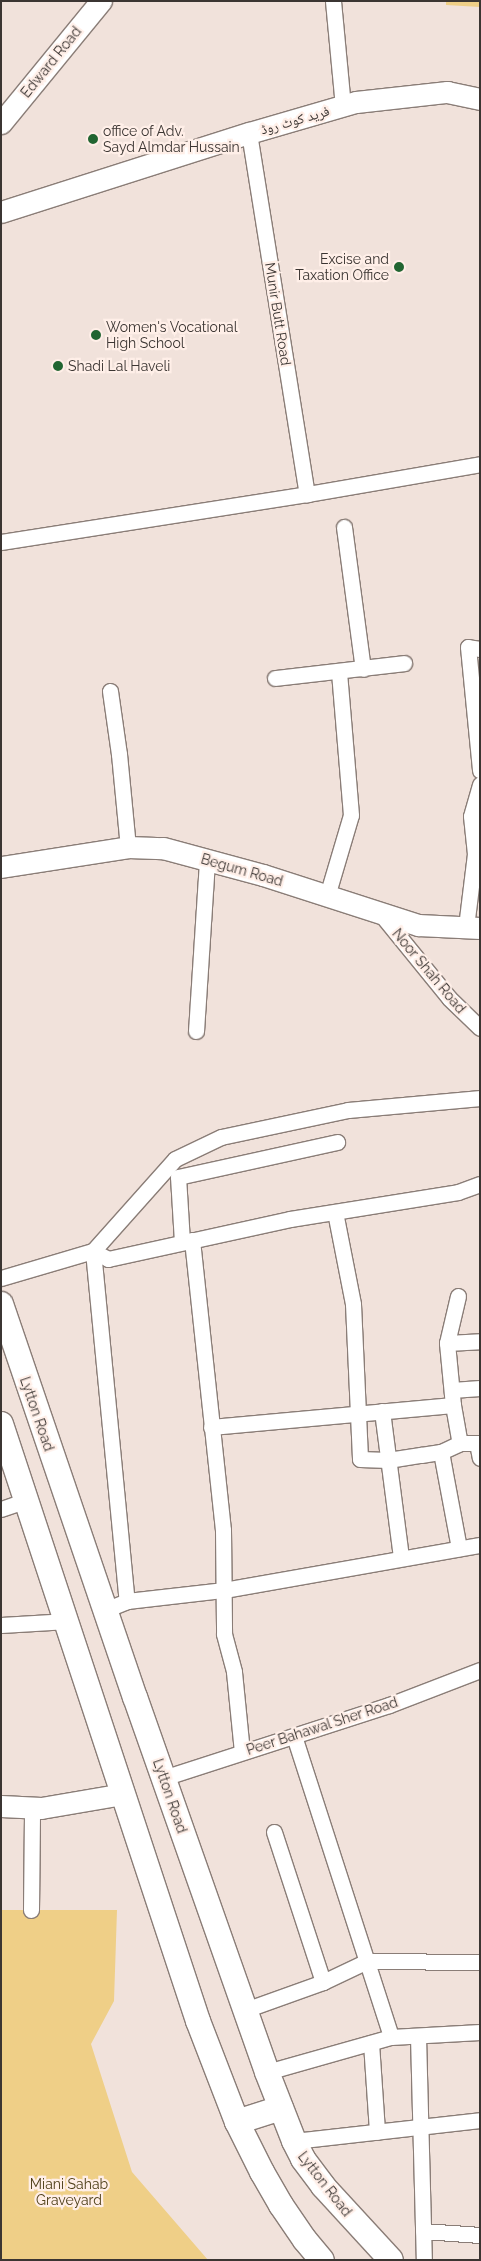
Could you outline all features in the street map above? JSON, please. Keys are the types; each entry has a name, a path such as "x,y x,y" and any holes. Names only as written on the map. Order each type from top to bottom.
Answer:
{"main road":[{"name":"Lytton Road","path":"1,1304 163,1778 267,2072 294,2141 303,2159 323,2186 391,2260"},
{"path":"2,1426 198,2020 237,2122 262,2172 281,2204 305,2240 322,2260"},
{"path":"237,2122 281,2108"}],"street":[{"name":"Edward Road","path":"1,123 101,1"},
{"path":"333,1 343,106"},
{"name":"فرید کوٹ روڈ","path":"1,212 249,133 356,102 447,92 480,99"},
{"name":"Munir Butt Road","path":"249,133 307,494"},
{"path":"1,542 307,494 480,464"},
{"path":"344,527 363,669"},
{"path":"480,650 468,647 480,770"},
{"path":"275,678 404,663"},
{"path":"327,896 351,815 339,672"},
{"path":"110,691 119,754 128,847"},
{"path":"473,928 475,854 471,816 480,784"},
{"name":"Begum Road","path":"1,867 128,847 163,848 418,925 473,928"},
{"path":"196,1030 207,860"},
{"name":"Noor Shah Road","path":"380,913 449,998 480,1028"},
{"path":"1,1278 93,1251 175,1159 221,1137 348,1110 480,1098"},
{"path":"242,1752 234,1672 224,1634 223,1530 178,1177 337,1142"},
{"path":"93,1251 108,1259 187,1241 335,1212 458,1192 480,1184"},
{"path":"335,1212 352,1304 356,1414 360,1459 388,1460 441,1452 460,1443 478,1443 480,1458"},
{"path":"93,1251 127,1602"},
{"path":"458,1296 447,1343 452,1397 460,1443"},
{"path":"447,1343 480,1341"},
{"path":"211,1427 382,1411 452,1397 480,1388"},
{"path":"382,1411 401,1557"},
{"path":"441,1452 459,1548"},
{"path":"1,1508 27,1500"},
{"path":"105,1610 127,1602 224,1590 480,1544"},
{"path":"1,1624 68,1622"},
{"name":"Peer Bahawal Sher Road","path":"163,1778 389,1705 480,1670"},
{"path":"294,1736 391,2038"},
{"path":"1,1806 41,1808 123,1794"},
{"path":"31,1910 32,1808"},
{"path":"274,1832 323,1982"},
{"path":"245,2010 323,1982 366,1961 480,1962"},
{"path":"267,2072 391,2038 480,2032"},
{"path":"418,2036 424,2260"},
{"path":"371,2043 377,2132"},
{"path":"294,2141 480,2120"},
{"path":"423,2231 480,2235"}],"green space":[{"path":"446,1 480,1 480,7 446,5"},
{"name":"Miani Sahab Graveyard","path":"1,1910 117,1910 114,2001 91,2044 132,2172 208,2260 1,2260"}],"place":[{"name":"office of Adv. Sayd Almdar Hussain","path":"93,139"},
{"name":"Excise and Taxation Office","path":"399,267"},
{"name":"Women's Vocational High School","path":"96,335"},
{"name":"Shadi Lal Haveli","path":"58,366"}]}
